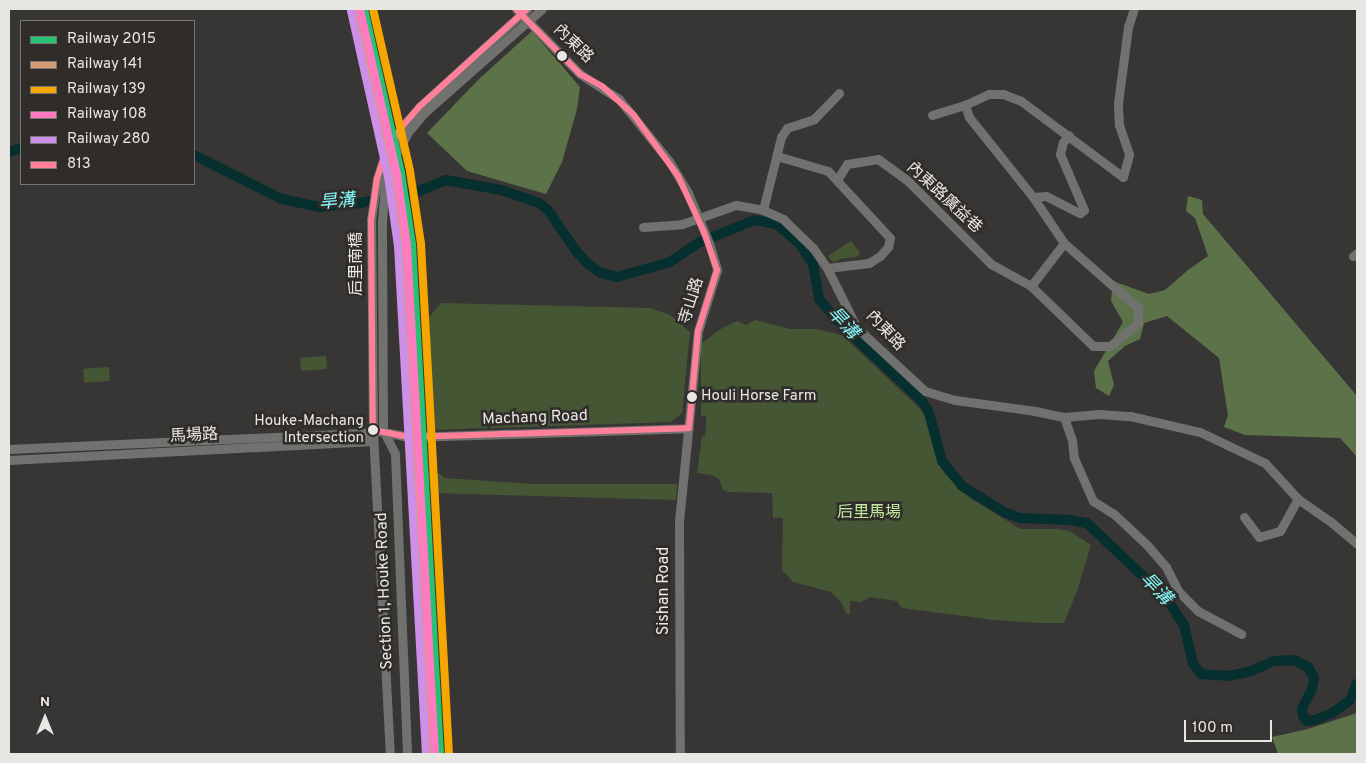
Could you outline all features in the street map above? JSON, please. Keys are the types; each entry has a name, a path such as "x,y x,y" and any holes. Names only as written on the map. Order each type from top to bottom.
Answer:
{"street":[{"name":"內東路","path":"516,9 580,74 603,87 633,114 678,176 704,232"},
{"name":"后里南橋","path":"373,430 371,220 377,179 384,157 401,128 419,107 528,9"},
{"name":"后里南橋","path":"383,430 382,222 386,181 392,163 408,132 425,112 542,9"},
{"path":"932,115 965,105 989,94 1003,94 1021,101 1124,177 1129,154 1119,125 1118,103 1128,27 1134,9"},
{"path":"763,210 781,137 787,128 814,118 839,93"},
{"name":"內東路廣益巷","path":"838,180 847,164 878,159 908,181 991,264 1031,286 1093,346 1110,346 1138,323 1138,308 1064,243 1032,197 969,117 965,105"},
{"path":"1032,197 1046,196 1080,213 1084,210 1060,154 1063,142 1069,135"},
{"path":"777,156 828,171 890,238 888,247 880,256 869,263 827,268"},
{"name":"內東路","path":"698,218 736,206 763,210 783,219 798,231 827,268 857,328 925,391 955,400 1035,410 1064,417 1115,414 1200,432 1265,463 1298,499 1331,522 1357,544"},
{"path":"643,227 682,224 698,218"},
{"name":"寺山路","path":"690,428 698,331 717,270 704,232"},
{"path":"1031,286 1064,243"},
{"path":"1064,417 1072,440 1074,458 1093,501 1114,514 1147,545 1166,567 1179,592 1198,611 1241,634"},
{"name":"Machang Road","path":"383,430 410,437 690,428"},
{"name":"Sishan Road","path":"680,754 679,521 690,428"},
{"name":"馬場路","path":"9,449 366,433 373,430 383,430"},
{"name":"馬場路","path":"9,460 368,441 373,430"},
{"name":"Section 1, Houke Road","path":"373,430 390,754"},
{"name":"Section 1, Houke Road","path":"383,430 395,454 407,754"},
{"path":"1244,517 1259,537 1280,531 1298,499"}],"green space":[{"path":"532,31 580,87 577,109 562,162 546,194 467,171 427,133 479,79"},
{"path":"1188,196 1202,200 1203,214 1357,396 1357,457 1340,438 1245,435 1224,427 1228,415 1219,358 1167,316 1144,323 1140,339 1125,346 1108,361 1114,385 1109,396 1096,388 1094,371 1123,322 1111,301 1113,281 1149,294 1165,290 1208,256 1195,218 1186,211"},
{"path":"851,241 860,253 856,257 840,259 834,263 828,256"},
{"path":"441,303 650,308 670,315 690,332 682,413 671,422 431,430 429,317"},
{"name":"后里馬場","path":"755,320 790,329 816,329 842,335 919,408 925,416 938,463 945,474 970,498 1020,529 1069,531 1091,545 1077,591 1064,623 994,620 902,608 897,601 870,597 861,602 850,601 850,614 846,613 841,602 831,592 793,582 782,570 783,518 773,518 772,493 728,492 723,490 719,479 712,475 697,473 702,436 705,436 706,429 706,416 701,416 701,344 719,330 737,321 746,325"},
{"path":"326,356 327,369 301,371 300,358"},
{"path":"109,367 110,381 84,383 83,369"},
{"path":"428,472 439,473 445,478 534,484 677,484 676,500 431,493"},
{"path":"1357,713 1357,754 1278,754 1272,737 1308,729"}],"waterway":[{"name":"旱溝","path":"9,152 20,148"},
{"name":"旱溝","path":"195,156 282,199 321,207 360,203 419,191 446,180 501,190 539,203 548,210 576,251 588,264 601,273 617,277 670,262 700,242 755,220 776,224 799,243 813,264 819,299 844,328 922,401 929,413 942,461 962,486 1004,512 1020,518 1070,520 1087,523 1167,599 1184,625 1193,663 1201,674 1228,676 1249,672 1274,661 1294,660 1308,667 1314,678 1312,689 1302,709 1303,716 1307,721 1315,720 1334,712 1350,700 1357,683"}],"rail line":[{"name":"108","path":"360,9 397,174 407,245 435,754"},
{"name":"2015","path":"364,9 401,173 412,244 440,754"},
{"name":"139","path":"373,9 410,171 421,244 449,754"},
{"name":"280","path":"351,11 388,176 398,246 426,754"},
{"name":"141","path":"355,11 392,175 403,245 431,754"}],"transit line":[{"name":"813","path":"516,9 580,74 603,87 633,114 678,176 704,232 717,270 698,331 689,428"},
{"name":"813","path":"527,9 419,107 401,128 384,157 377,179 371,220 373,430 410,437 689,428"}],"place":[{"name":"Houli Horse Farm","path":"692,397"},
{"name":"Houke-Machang Intersection","path":"373,430"}]}
